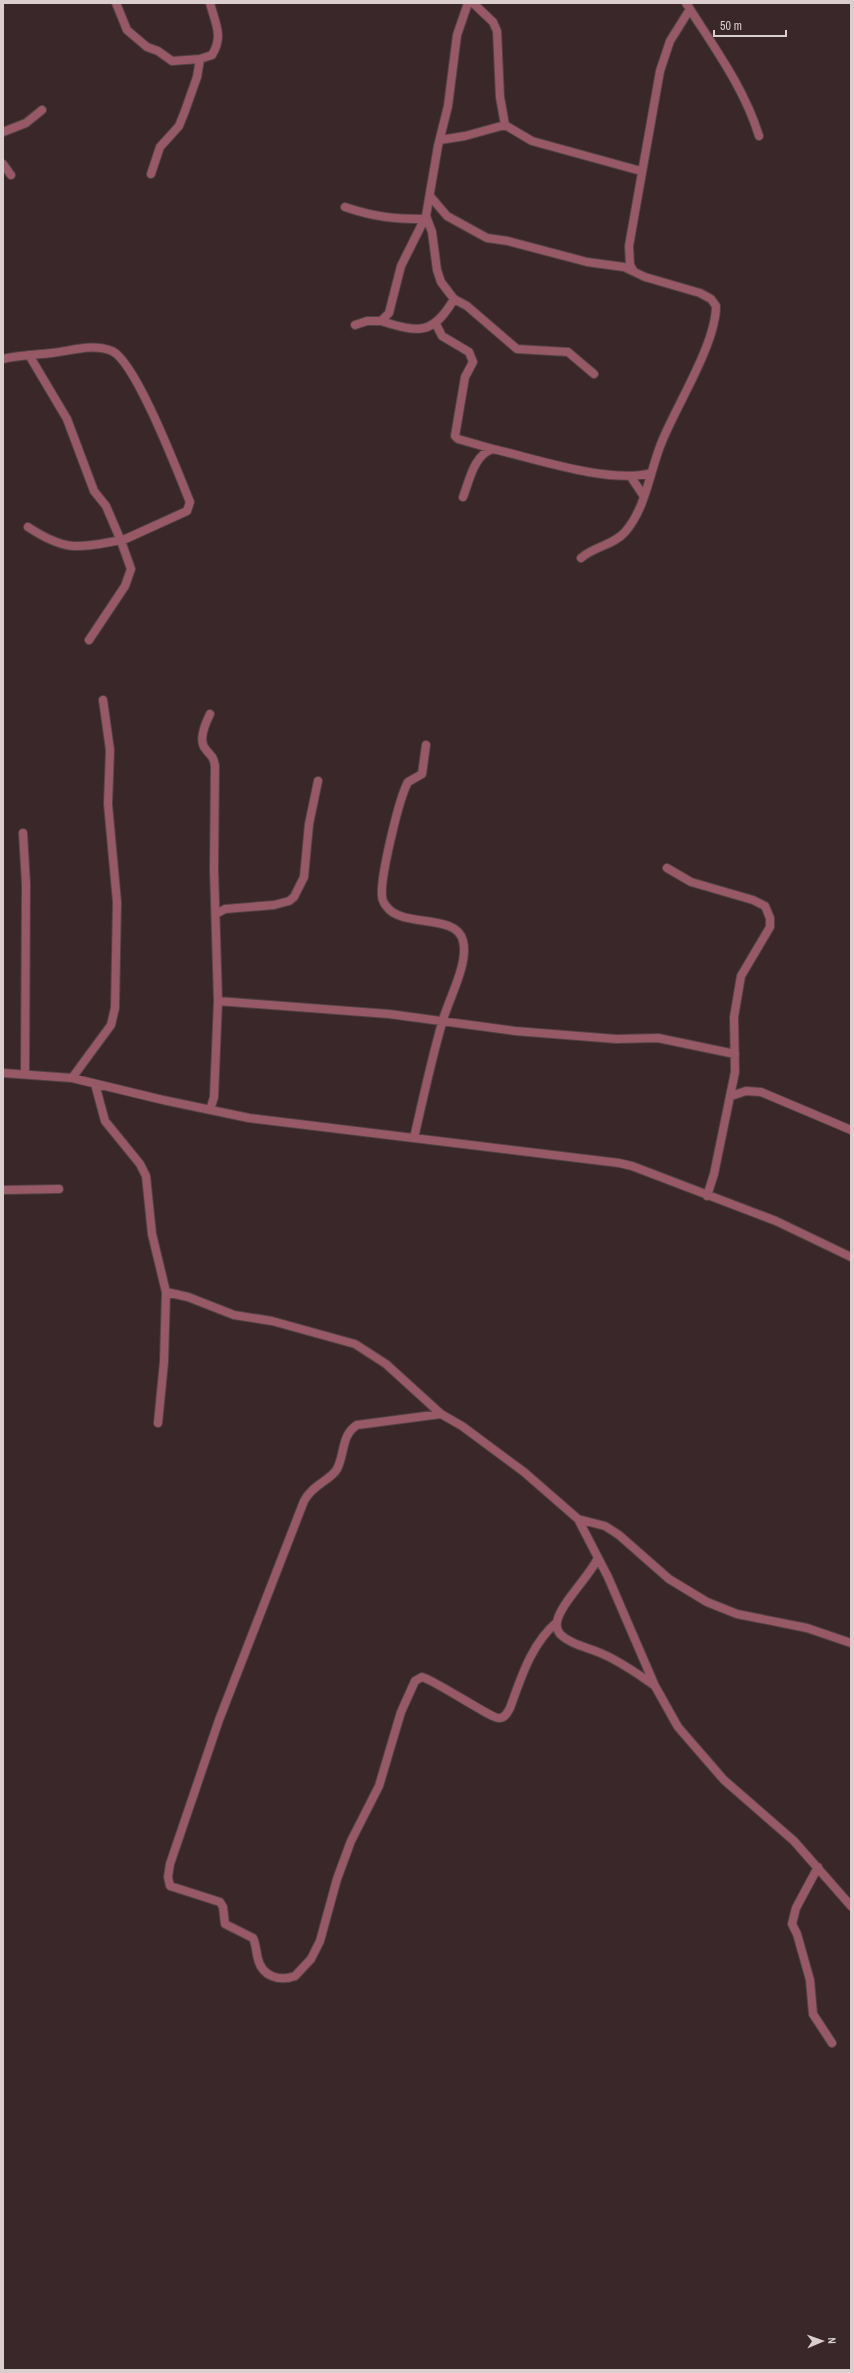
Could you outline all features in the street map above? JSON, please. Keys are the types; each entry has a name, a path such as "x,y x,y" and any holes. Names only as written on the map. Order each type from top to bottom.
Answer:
{"street":[{"path":"116,3 127,30 147,47 158,51 172,61 200,60 212,55 218,42 218,28 210,3"},
{"path":"381,321 389,313 401,266 425,218 448,106 457,35 468,3"},
{"path":"473,3 493,22 497,31 500,97 505,125"},
{"path":"688,6 737,82 751,110 759,136"},
{"path":"633,270 630,265 629,246 641,171 650,137 660,72 665,53 688,6"},
{"path":"151,174 160,147 179,126 197,77 200,60"},
{"path":"3,132 26,123 42,110"},
{"path":"440,140 465,136 505,125 538,143 641,171"},
{"path":"3,164 11,175"},
{"path":"430,196 447,216 487,238 508,241 587,262 633,270 645,277 700,293 711,299 716,306 710,335 662,441 636,515 626,532 620,537 591,550 581,558"},
{"path":"345,207 372,216 391,219 425,218"},
{"path":"425,218 432,232 437,270 441,282 454,299 467,306 517,349 568,352 594,374"},
{"path":"355,325 367,321 381,321 420,328 436,324 442,318 454,299"},
{"path":"436,324 446,338 469,352 473,362 466,377 456,436 458,439 537,461 611,475 631,477 651,472"},
{"path":"3,359 82,348 102,348 113,352 122,359 134,376 184,488 190,507 188,511 121,540 65,547 48,540 28,527"},
{"path":"29,355 67,419 94,491 106,506 121,540 131,570 128,578 89,640"},
{"path":"463,497 479,458 487,451 492,449"},
{"path":"631,477 644,495"},
{"path":"72,1078 111,1024 115,1008 117,902 108,804 110,750 103,700"},
{"path":"210,714 202,742 204,747 212,754 215,766 214,869 218,1001 214,1097 210,1110"},
{"path":"414,1138 442,1022 461,966 463,940 460,934 451,927 412,919 387,909 382,898 391,841 400,807 408,782 422,774 426,745"},
{"path":"216,914 225,909 274,905 288,901 294,896 304,877 309,824 318,781"},
{"path":"23,833 26,884 25,1073"},
{"path":"667,868 691,882 753,900 765,906 770,918 770,927 742,976 734,1017 735,1072 731,1096 707,1196"},
{"path":"218,1001 329,1009 515,1031 602,1038 667,1039 735,1054"},
{"path":"3,1073 25,1073 72,1078 249,1118 619,1163 632,1166 707,1196 776,1221 851,1257"},
{"path":"95,1084 105,1121 140,1164 146,1176 152,1234 166,1292 164,1362 158,1423"},
{"path":"731,1096 746,1091 761,1092 851,1130"},
{"path":"3,1190 59,1189"},
{"path":"166,1292 188,1297 234,1315 272,1321 355,1344 386,1364 441,1414 462,1426 524,1472 578,1519 598,1558 655,1686 678,1727 724,1780 794,1841 851,1906"},
{"path":"441,1414 363,1423 352,1428 346,1437 340,1462 335,1472 313,1487 304,1501 207,1753 170,1864 168,1877 170,1886 220,1902 223,1907 225,1924 253,1938 260,1964 268,1975 277,1978 295,1976 311,1959 320,1941 337,1879 351,1841 379,1786 401,1712 415,1681 422,1677 429,1679 451,1690 495,1718 501,1718 510,1708 526,1663 546,1633 557,1622 571,1596 591,1573 598,1558"},
{"path":"578,1519 605,1526 619,1535 669,1579 707,1602 737,1614 807,1628 851,1643"},
{"path":"557,1622 559,1632 568,1639 606,1655 655,1686"},
{"path":"818,1867 796,1908 792,1924 797,1934 810,1980 813,2014 832,2043"}]}
